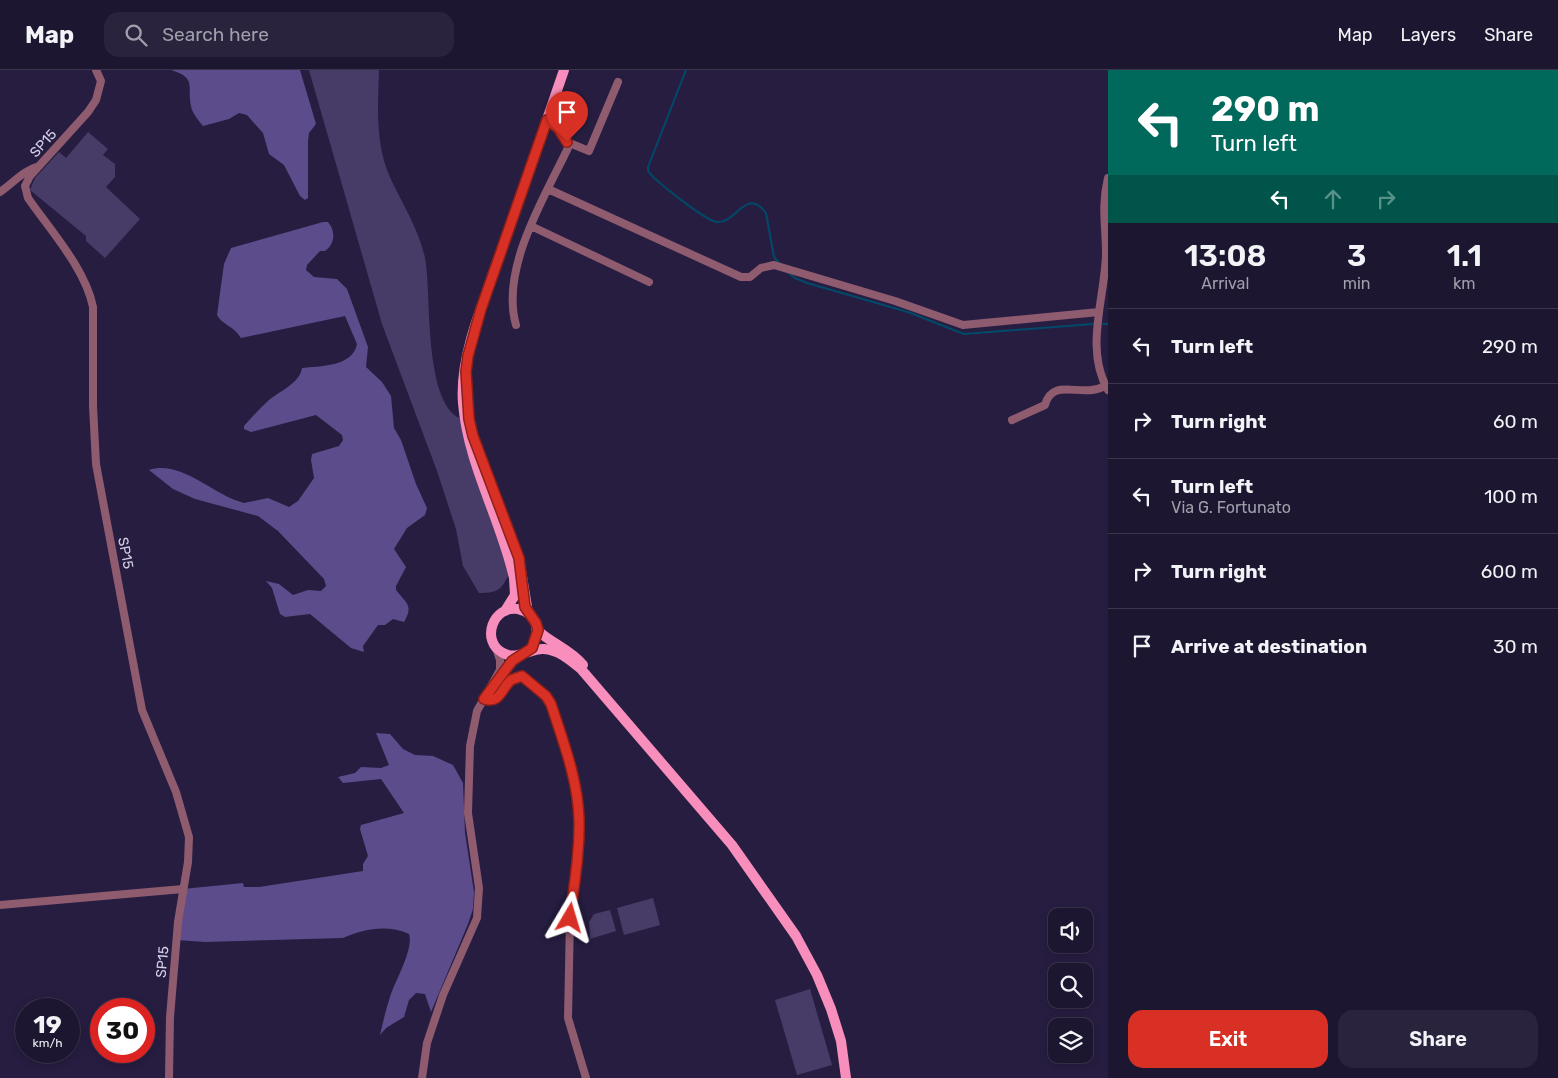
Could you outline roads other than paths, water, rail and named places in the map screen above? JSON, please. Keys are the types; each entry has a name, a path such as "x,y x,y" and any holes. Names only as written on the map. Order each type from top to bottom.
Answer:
{"main road":[{"path":"505,611 515,595 514,578 476,468 468,439 463,393 481,309 564,70"},
{"path":"466,372 469,419 473,436 519,558 524,599 528,614"},
{"path":"594,682 575,655 547,639 538,630 534,619 528,614 517,609 505,611 497,616 492,625 491,634 494,645 505,654 544,649 561,654 581,669 732,845 796,936 817,975 831,1009 841,1041 846,1078"},
{"path":"523,653 534,644 538,630"}],"street":[{"name":"SP15","path":"96,70 101,81 96,100 30,176 26,186 28,198 86,284 93,307 93,406 96,464 142,710 176,792 189,837 178,922 170,1017 169,1078"},
{"path":"567,142 589,151 618,82"},
{"path":"516,325 511,308 514,276 531,226 568,148 567,142 558,128 547,120"},
{"path":"0,192 16,182 28,169 39,166"},
{"path":"1012,420 1045,405 1051,392 1058,389 1089,392 1107,388 1097,339 1106,254 1103,208 1108,178"},
{"path":"548,189 741,277 750,277 761,268 777,266 963,325 1099,312"},
{"path":"531,226 649,282"},
{"path":"422,1078 427,1043 443,996 477,918 479,888 468,813 470,746 478,711 501,665 494,645"},
{"path":"489,691 523,653"},
{"path":"484,699 491,701 497,699 506,684 516,676 527,679 546,696 551,704 574,781 579,817 579,840 570,918 568,1018 586,1078"},
{"path":"0,905 183,889"}],"waterway":[{"path":"686,70 648,171 681,200 717,222 730,218 747,205 753,203 759,206 766,213 774,257 780,264"},
{"path":"786,271 795,278 807,283 908,312 964,334 1093,324"},
{"path":"1103,324 1108,324"}]}
